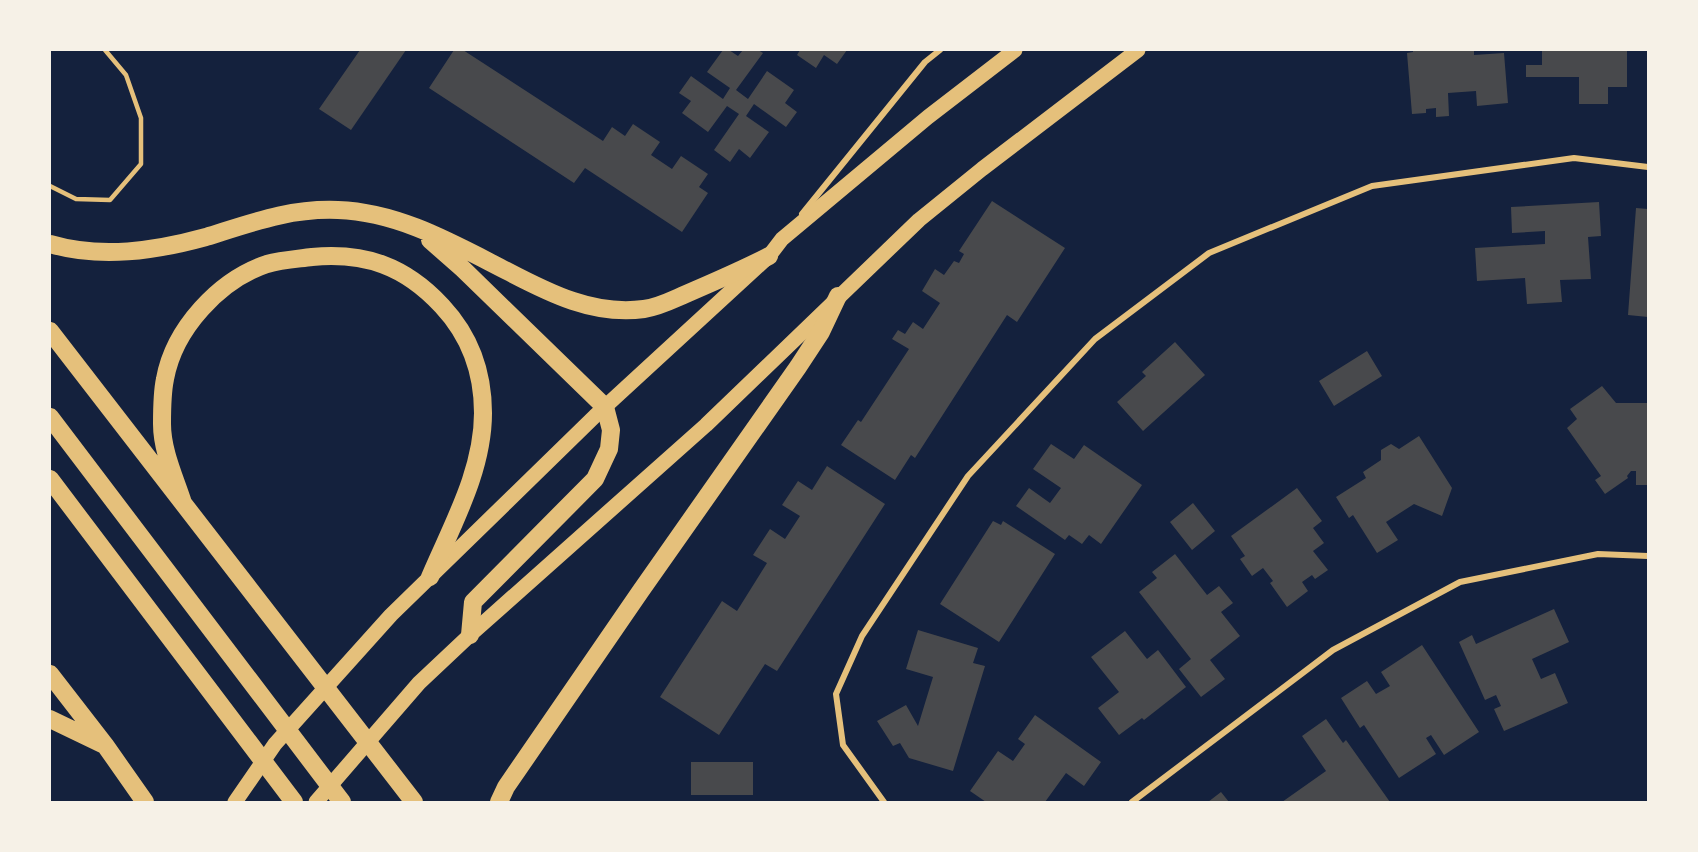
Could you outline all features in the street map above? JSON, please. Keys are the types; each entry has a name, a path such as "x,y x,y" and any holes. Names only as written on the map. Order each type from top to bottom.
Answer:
{"highway":[{"path":"50,244 102,252 152,249 205,237 281,213 338,210 366,213 390,218 418,228 566,300 613,309 644,309 662,305 769,256"},
{"path":"418,228 605,407 612,430 609,449 595,479 473,602 470,634"},
{"path":"183,503 168,458 162,425 165,378 173,354 191,322 223,288 266,265 330,255 378,262 408,276 428,291 465,336 479,372 483,413 480,452 465,496 430,577"},
{"path":"499,802 506,787 640,592 798,367 821,332 838,296"},
{"path":"50,331 311,672 414,802"},
{"path":"50,417 342,802"},
{"path":"50,479 294,802"},
{"path":"50,674 105,745 145,802"},
{"path":"50,719 105,745"}],"main road":[{"path":"235,802 275,744 391,615 605,407 769,256 782,239 928,117 1015,50"},
{"path":"316,802 419,683 470,634 706,425 919,220 1138,50"}],"street":[{"path":"782,239 925,62 940,50"},
{"path":"884,802 843,745 836,694 862,636 968,476 1095,339 1209,253 1372,186 1574,158 1648,167"},
{"path":"1132,802 1333,650 1460,582 1598,554 1648,556"}],"lane":[{"path":"50,186 75,199 110,200 141,164 141,118 126,75 105,50"}],"building":[{"path":"360,50 406,50 351,130 319,109"},
{"path":"454,50 463,50 603,141 612,127 625,136 633,124 660,142 651,155 672,169 681,156 708,174 699,187 708,193 682,232 585,168 574,183 429,88"},
{"path":"723,50 729,50 738,56 743,50 758,50 763,53 736,90 748,99 767,71 794,90 785,103 797,112 786,127 754,104 746,116 769,132 750,158 739,149 730,162 714,150 739,114 727,106 708,132 682,113 691,101 679,93 691,76 723,99 730,88 707,72"},
{"path":"800,50 847,50 837,64 824,55 816,68 797,55"},
{"path":"1413,50 1474,50 1474,55 1504,53 1508,103 1477,106 1476,91 1448,93 1449,116 1436,117 1436,108 1426,109 1426,113 1412,114 1407,53"},
{"path":"1542,50 1627,50 1627,87 1608,87 1608,104 1579,104 1579,77 1526,77 1526,65 1542,65"},
{"path":"992,201 1065,248 1017,322 1007,315 915,458 911,455 895,480 841,445 858,420 861,422 909,349 892,339 898,330 905,334 913,322 923,329 940,303 922,291 935,269 944,275 954,261 959,263 964,254 959,251"},
{"path":"1599,202 1601,236 1588,237 1591,279 1560,280 1562,302 1527,304 1525,278 1477,281 1475,248 1545,244 1545,231 1512,233 1511,207"},
{"path":"1636,208 1648,209 1648,317 1628,315"},
{"path":"1175,342 1205,375 1143,431 1117,402 1146,376 1142,372"},
{"path":"1367,351 1382,376 1334,406 1319,381"},
{"path":"1602,386 1616,403 1648,403 1648,485 1636,485 1636,471 1631,471 1628,478 1605,494 1595,480 1601,476 1567,428 1577,419 1570,409"},
{"path":"1419,436 1452,488 1442,516 1414,504 1386,522 1398,540 1377,553 1353,515 1349,518 1336,497 1366,478 1363,472 1381,460 1381,450 1391,444 1399,449"},
{"path":"1051,444 1074,459 1084,445 1142,485 1101,544 1089,535 1082,544 1069,535 1065,540 1016,506 1029,488 1050,503 1061,488 1033,469"},
{"path":"827,466 885,504 777,671 765,664 719,735 660,697 722,601 737,611 767,563 753,555 770,529 785,539 800,516 782,505 798,481 812,490"},
{"path":"1297,488 1322,521 1313,528 1324,543 1313,551 1328,570 1315,579 1312,575 1302,582 1308,591 1287,607 1270,583 1273,581 1263,568 1252,576 1240,559 1245,556 1231,536"},
{"path":"1193,503 1215,531 1192,550 1170,522"},
{"path":"993,521 1001,525 1003,521 1055,554 999,642 940,604"},
{"path":"1175,554 1207,595 1219,586 1233,603 1221,612 1240,636 1210,660 1225,679 1201,697 1179,669 1191,659 1139,592 1157,578 1152,572"},
{"path":"1554,609 1569,642 1532,659 1541,679 1555,673 1568,703 1504,731 1494,709 1501,706 1496,695 1485,700 1459,642 1472,635 1476,644"},
{"path":"918,630 978,648 973,663 985,666 953,771 909,758 900,743 893,746 877,721 906,705 918,726 933,677 906,669"},
{"path":"1125,631 1147,659 1158,650 1186,687 1144,720 1142,718 1119,735 1098,708 1119,692 1091,657"},
{"path":"1422,645 1479,732 1444,755 1431,735 1426,738 1436,754 1399,778 1364,725 1360,728 1341,698 1367,681 1376,694 1390,686 1381,672"},
{"path":"1035,715 1101,762 1084,786 1066,773 1045,802 986,802 970,791 998,751 1013,761 1025,744 1018,739"},
{"path":"1326,719 1343,743 1346,740 1390,802 1282,802 1326,771 1302,736"},
{"path":"691,762 753,762 753,795 691,795"},
{"path":"1221,792 1229,802 1208,802"}]}
